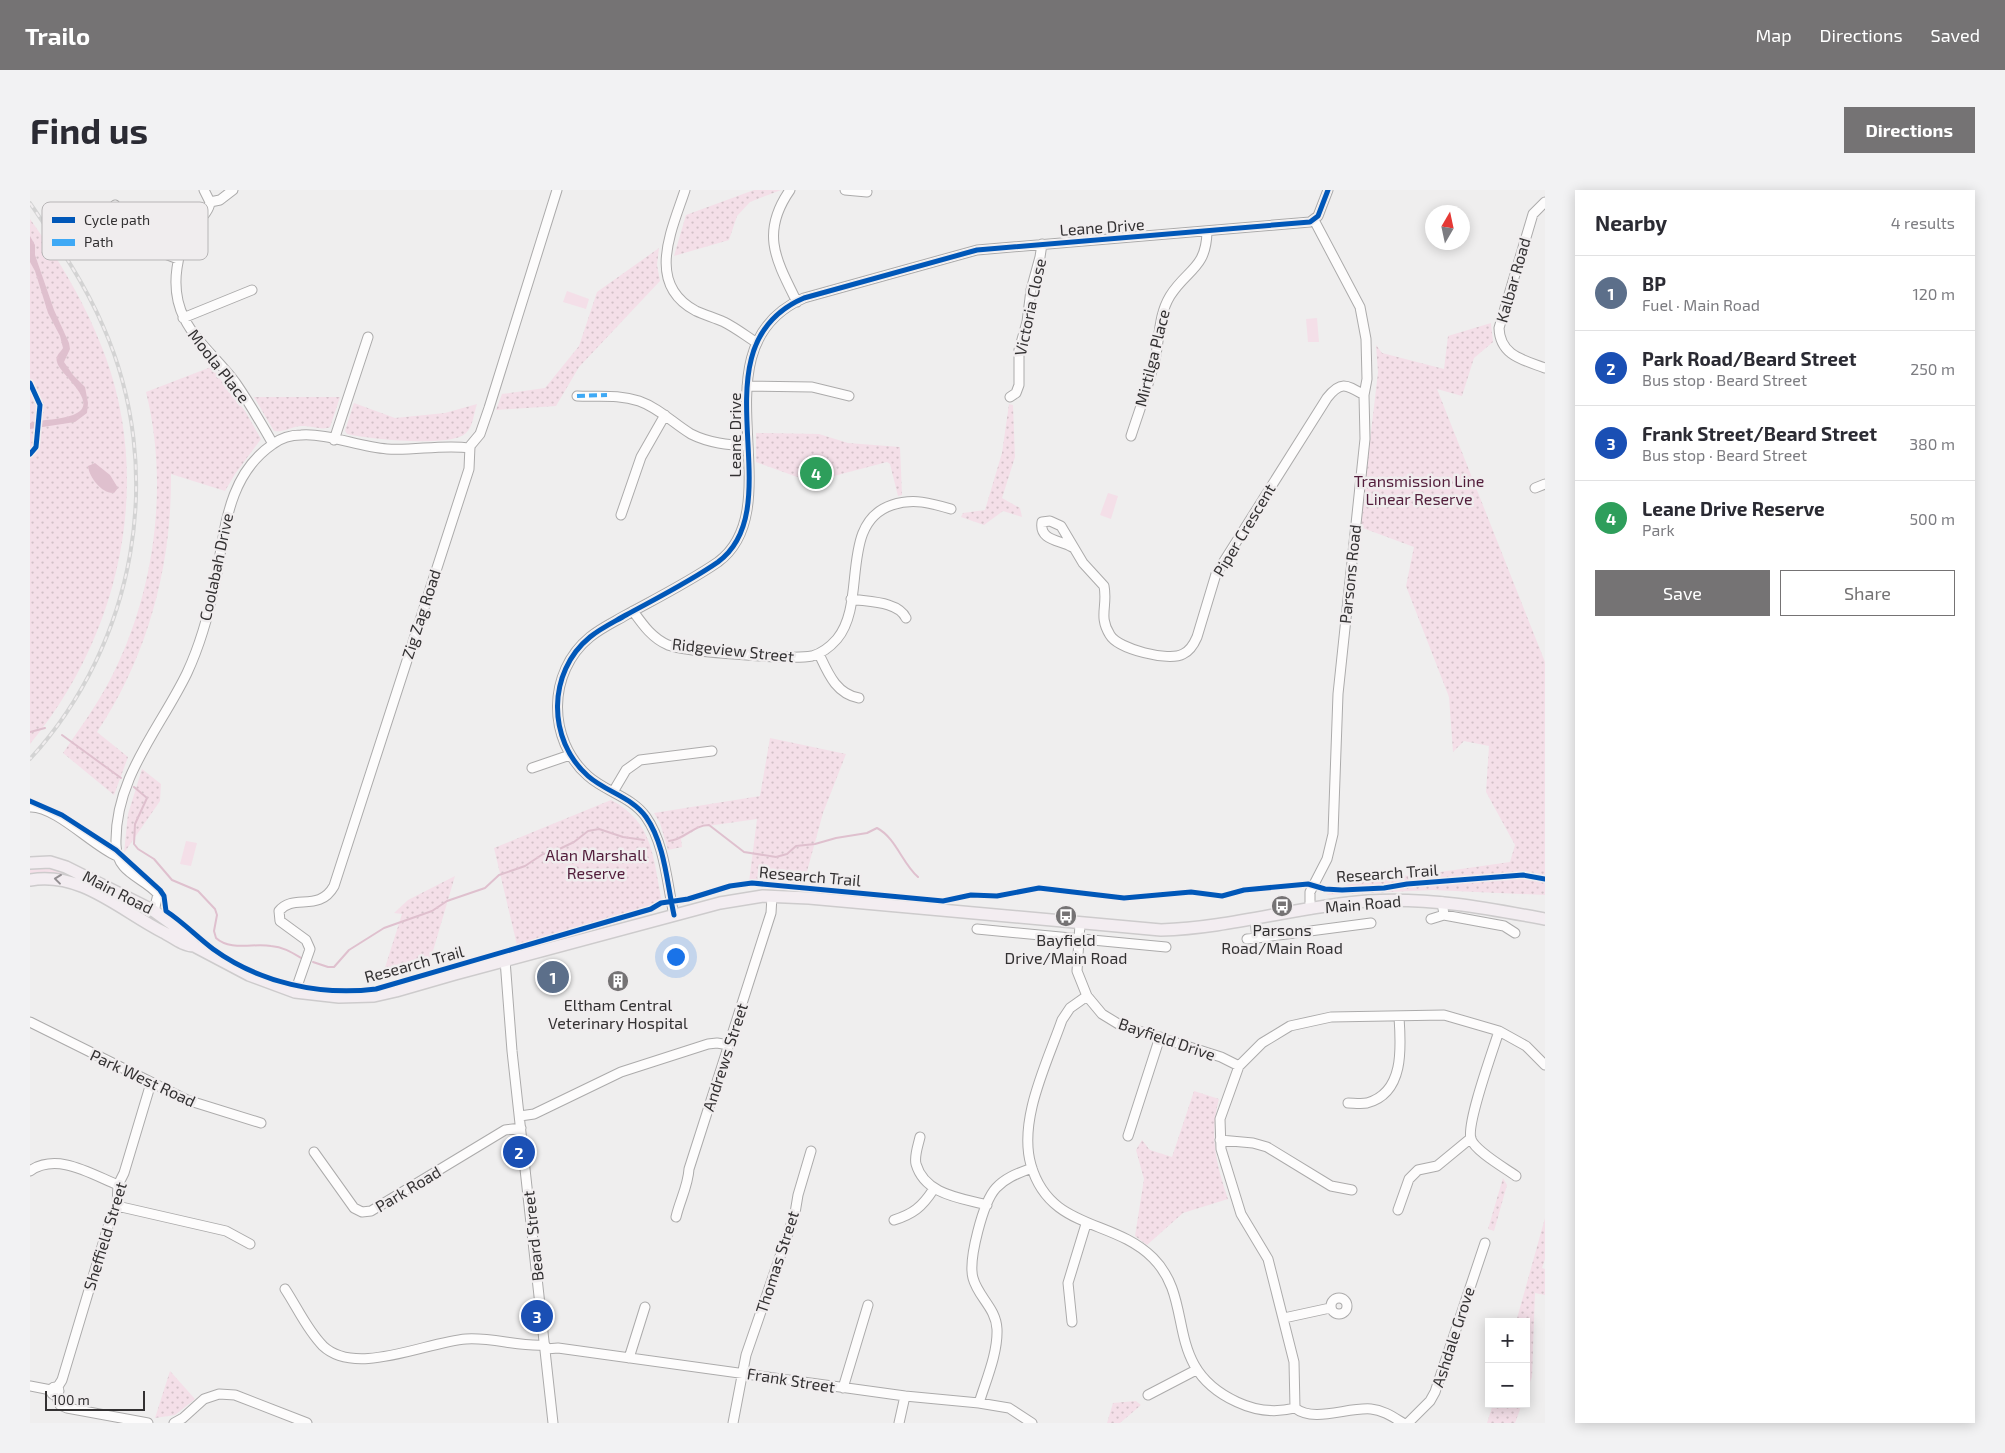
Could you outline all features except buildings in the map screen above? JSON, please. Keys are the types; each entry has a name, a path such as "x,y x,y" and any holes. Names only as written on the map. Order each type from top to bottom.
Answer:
{"main road":[{"name":"Main Road","path":"30,863 60,864 154,911 183,932 194,946"},
{"name":"Main Road","path":"30,880 59,879 80,884 183,943 194,946 249,975 295,992 339,997 374,996 409,988 505,960 733,900 772,896 1080,924 1170,930 1367,902 1442,902 1545,919"},
{"path":"148,924 154,911"}],"street":[{"path":"204,190 210,202"},
{"name":"Moola Place","path":"208,210 210,202 220,200 233,190"},
{"name":"Zig Zag Road","path":"295,992 310,949 306,940 280,921 279,911 290,904 320,900 334,886 469,470 470,448 480,434 489,408 557,190"},
{"path":"685,190 666,251 666,272 670,284 677,295 690,307 729,325 757,343"},
{"path":"790,190 776,216 773,244 777,261 797,302"},
{"path":"845,190 867,192"},
{"path":"1314,220 1320,213 1328,190"},
{"name":"Kalbar Road","path":"1545,202 1533,214 1499,328 1502,342 1511,354 1545,368"},
{"name":"Leane Drive","path":"674,915 660,853 651,826 634,804 589,777 570,755 562,737 557,715 558,692 564,671 574,654 586,640 712,566 732,550 742,532 747,515 748,386 750,362 757,343 774,318 797,302 969,252 1042,244 1307,223 1314,220"},
{"name":"Parsons Road","path":"1310,909 1310,892 1327,859 1333,834 1338,694 1365,439 1364,395 1367,384 1366,348 1361,312 1354,295 1314,220"},
{"name":"Mirtilga Place","path":"1131,436 1153,365 1158,331 1165,307 1171,294 1204,255 1207,232"},
{"name":"Victoria Close","path":"1010,397 1024,388 1019,350 1027,322 1031,290 1042,244"},
{"name":"Moola Place","path":"178,260 176,288 183,318 194,337 242,392 273,444"},
{"path":"183,318 252,290"},
{"path":"334,440 368,337"},
{"path":"748,386 812,387 849,396"},
{"name":"Piper Crescent","path":"1072,547 1086,567 1104,586 1103,622 1111,638 1124,647 1171,657 1182,654 1189,649 1197,636 1216,574 1318,411 1332,392 1340,386 1350,387 1364,395"},
{"path":"577,396 627,398 647,404 698,437 718,443 748,446"},
{"path":"621,515 641,457 665,415"},
{"name":"Coolabah Drive","path":"117,856 117,830 126,785 141,751 181,684 194,657 213,593 224,525 230,504 249,469 273,444 284,438 301,435 394,449 456,446 470,448"},
{"path":"1535,488 1545,484"},
{"path":"859,698 847,694 836,685 819,654 833,644 847,622 862,536 866,524 873,515 888,507 911,501 932,503 952,509"},
{"path":"851,599 892,606 902,611 906,618"},
{"name":"Ridgeview Street","path":"633,611 652,635 674,646 791,658 819,654"},
{"path":"613,792 626,770 640,760 712,751"},
{"path":"532,768 570,755"},
{"path":"30,806 37,807 65,822 117,856 128,872 158,894 154,911"},
{"name":"Andrews Street","path":"676,1217 680,1202 687,1188 689,1169 771,913 772,896"},
{"path":"1442,902 1444,915"},
{"path":"1431,920 1444,915 1504,926 1515,933"},
{"path":"1255,919 1257,938"},
{"name":"Main Road","path":"1247,939 1371,923"},
{"name":"Bayfield Drive","path":"1080,924 1078,971 1087,996 1102,1014 1120,1025 1221,1057 1239,1066"},
{"path":"977,929 1166,947"},
{"name":"Beard Street","path":"505,960 521,1128 554,1423"},
{"path":"1087,996 1070,1008 1062,1020 1032,1108 1027,1141 1032,1168 1047,1196 1058,1208 1086,1224 1121,1235 1142,1248 1155,1260 1166,1275 1174,1294 1185,1346 1196,1370 1222,1395 1248,1408 1279,1412 1295,1408"},
{"path":"1403,1423 1386,1413 1373,1409 1358,1408 1309,1415 1301,1414 1295,1408 1294,1362 1268,1259 1242,1214 1224,1165 1220,1140 1220,1119 1239,1066 1262,1043 1290,1026 1331,1017 1444,1015 1499,1031 1526,1046 1545,1066"},
{"path":"1348,1102 1366,1103 1388,1088 1397,1073 1401,1058 1399,1017"},
{"name":"Park West Road","path":"31,1024 193,1102 261,1123"},
{"path":"1499,1031 1472,1120 1471,1138 1476,1147 1516,1176"},
{"path":"1128,1136 1160,1037"},
{"path":"520,1116 534,1114 621,1072 708,1044 729,1045"},
{"name":"Sheffield Street","path":"55,1391 62,1380 110,1220 117,1206 118,1185 124,1173 151,1083"},
{"name":"Park Road","path":"314,1152 354,1208 362,1212 371,1211 506,1130 521,1128"},
{"path":"920,1137 916,1164 921,1175 933,1190 987,1205"},
{"path":"1398,1210 1409,1179 1418,1170 1437,1166 1471,1138"},
{"path":"1220,1140 1253,1143 1267,1147 1331,1186 1352,1190"},
{"name":"Thomas Street","path":"732,1423 746,1355 795,1212 798,1195 812,1151"},
{"path":"30,1171 45,1162 57,1162 118,1185"},
{"path":"979,1403 997,1342 997,1327 993,1311 973,1278 971,1258 987,1205 994,1189 1009,1177 1032,1168"},
{"path":"894,1220 910,1215 923,1206 933,1190"},
{"path":"117,1206 226,1231 249,1245"},
{"path":"1072,1322 1068,1283 1086,1224"},
{"name":"Ashdale Grove","path":"1408,1423 1430,1401 1435,1392 1485,1243"},
{"name":"Frank Street","path":"285,1289 319,1341 333,1354 342,1357 372,1358 468,1339 558,1348 744,1372 786,1381 979,1403 1009,1408 1032,1423"},
{"path":"843,1388 868,1305"},
{"path":"629,1358 645,1307"},
{"path":"1284,1318 1330,1308"},
{"path":"1148,1395 1196,1370"},
{"path":"30,1386 55,1391 60,1405 67,1408 148,1423"},
{"path":"174,1423 188,1414 204,1399 219,1394 235,1395 307,1423"},
{"path":"899,1423 905,1396"}],"green space":[{"path":"754,190 781,190 750,202 737,216 729,240 674,256 686,215"},
{"path":"30,219 42,236 42,260 57,260 91,321 106,358 120,408 126,459 126,510 119,560 105,610 86,657 60,702 30,744"},
{"path":"659,248 657,265 660,281 579,367 556,406 496,410 502,394 545,388 579,346 597,292"},
{"path":"567,291 589,299 586,309 563,302"},
{"path":"1317,318 1319,342 1308,342 1306,319"},
{"name":"Transmission Line Linear Reserve","path":"1491,323 1493,342 1474,358 1462,396 1437,389 1545,662 1545,895 1433,890 1326,895 1371,873 1412,876 1510,862 1515,845 1486,792 1489,746 1464,741 1453,752 1449,697 1406,586 1414,547 1360,527 1378,372 1376,345 1382,353 1444,369 1448,336"},
{"path":"211,367 245,411 261,439 225,491 171,474 167,542 154,609 130,672 115,703 97,732 128,757 114,795 63,753 95,706 112,676 127,643 139,609 148,573 154,537 157,500 153,427 146,392"},
{"path":"254,397 340,397 330,427 302,426 274,431"},
{"path":"354,403 395,418 445,413 477,404 468,430 457,438 409,441 347,434 345,431"},
{"path":"1009,404 1013,405 1015,457 1002,498 1020,508 1022,517 1003,511 984,525 961,517 963,513 985,510 1002,453"},
{"path":"756,433 819,434 848,443 900,447 902,495 898,496 890,464 887,462 811,482 756,462"},
{"path":"1108,493 1118,496 1111,519 1100,515"},
{"name":"Alan Marshall Reserve","path":"770,738 846,754 823,813 803,886 749,882 757,819 700,827 681,839 682,847 668,850 660,823 654,813 760,796"},
{"path":"142,769 161,784 160,801 124,853 128,814"},
{"name":"Alan Marshall Reserve","path":"611,800 636,819 644,831 653,857 662,902 517,945 494,848"},
{"path":"186,841 197,843 191,866 180,864"},
{"path":"30,867 55,867 140,911 142,915 112,898 30,876"},
{"path":"455,876 428,968 382,977 402,914 394,913 408,900"},
{"path":"1194,1091 1219,1099 1214,1125 1215,1149 1228,1199 1183,1213 1147,1245 1135,1236 1144,1179 1136,1150 1142,1140 1150,1150 1172,1157"},
{"path":"1503,1178 1507,1185 1494,1231 1488,1229"},
{"path":"1545,1218 1545,1259 1542,1268 1545,1269 1545,1295 1535,1293 1532,1377 1530,1382 1530,1318 1517,1318"},
{"path":"170,1371 195,1399 175,1415 155,1418"},
{"path":"1136,1401 1141,1405 1120,1423 1107,1423 1113,1403"},
{"path":"1492,1408 1521,1408 1515,1423 1487,1423"}],"shaded area":[{"path":"30,236 35,245 35,255 54,310 69,343 70,349 64,362 85,387 88,403 87,413 75,422 30,429 30,423 73,415 81,410 83,404 82,397 57,362 57,356 63,348 30,262"},
{"path":"95,463 110,475 118,488 114,493 105,491 94,480 88,466"}],"waterway":[{"path":"30,732 45,728"},
{"path":"62,735 121,778"},
{"path":"134,787 147,798 135,824 134,844 138,849 154,859 172,880 198,891 215,909 217,915 214,931 216,938 228,944 279,947 301,958"},
{"path":"669,841 679,838 698,827 709,825 744,852 776,857 787,854 796,846 867,833 877,828 884,832 918,877"},
{"path":"313,962 334,967 349,950 384,928 432,911 447,901 485,888 499,875 525,866 543,854 551,853 574,842 588,831 599,829 623,837 644,840"}],"railway":[{"path":"30,203 42,221"},
{"path":"30,759 66,713 95,663 117,609 130,553 136,496 134,439 123,381 96,310 68,260"}],"marked path":[{"path":"577,396 607,395"}],"cycle path":[{"path":"674,915 661,852 646,817 634,804 588,776 575,761 565,744 559,725 560,687 566,668 576,652 590,637 718,562 739,536 748,504 747,388 753,352 771,321 804,298 977,250 1310,222 1318,216 1328,190"},
{"path":"30,383 40,405 36,447 30,454"},
{"name":"Research Trail","path":"30,801 62,815 116,850 160,890 164,896 166,911 231,961 250,971 291,984 334,990 376,989 651,909 661,903 688,899 730,886 752,883 943,901 971,895 997,896 1039,888 1124,898 1191,892 1222,896 1244,890 1308,884 1325,889 1342,890 1523,875 1545,879"}],"place":[{"name":"Leane Drive Reserve","path":"816,473"},
{"name":"Parsons Road/Main Road","path":"1282,906"},
{"name":"Bayfield Drive/Main Road","path":"1066,916"},
{"name":"BP","path":"553,977"},
{"name":"Eltham Central Veterinary Hospital","path":"618,981"},
{"name":"Park Road/Beard Street","path":"519,1152"},
{"name":"Frank Street/Beard Street","path":"537,1316"}]}
